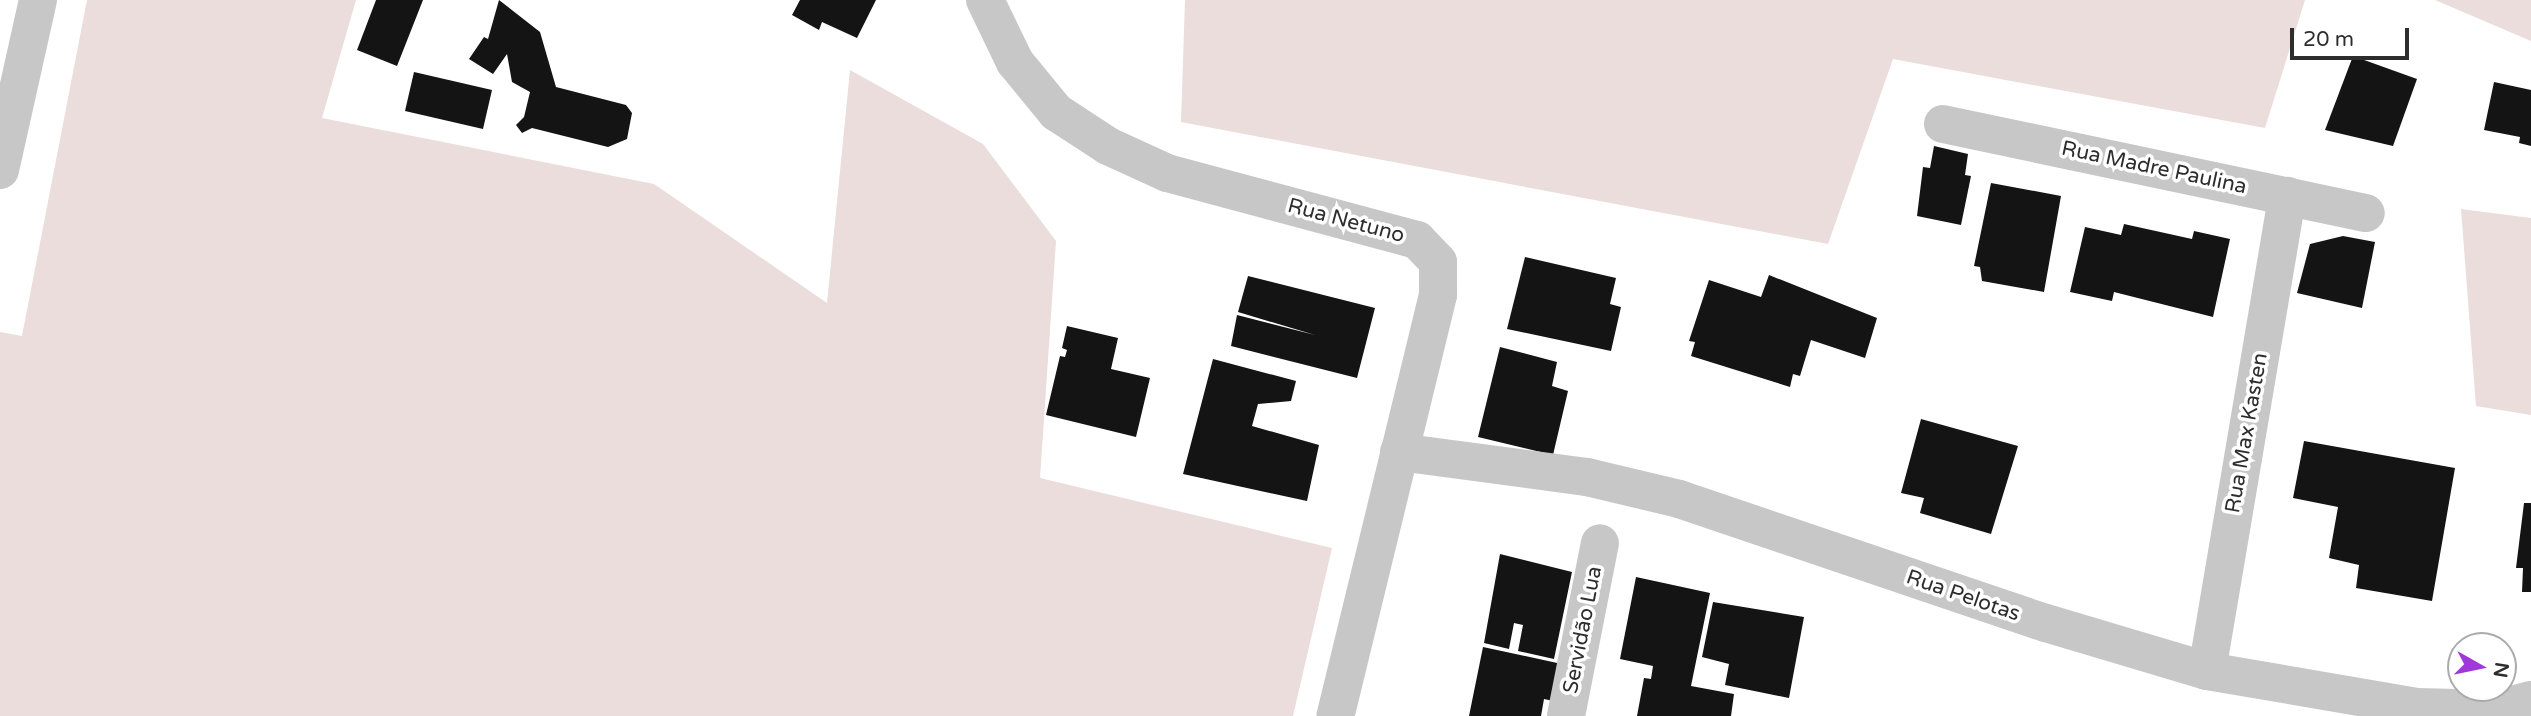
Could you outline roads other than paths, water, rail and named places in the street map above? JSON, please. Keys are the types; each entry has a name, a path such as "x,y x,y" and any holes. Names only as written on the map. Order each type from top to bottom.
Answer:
{"street":[{"path":"0,170 38,0"},
{"name":"Rua Netuno","path":"985,0 1015,62 1048,102 1108,146 1167,173 1418,240 1429,248 1437,262 1438,295 1335,716"},
{"name":"Rua Madre Paulina","path":"1943,124 2366,213"},
{"name":"Rua Max Kasten","path":"2207,671 2287,196"},
{"name":"Rua Pelotas","path":"1399,452 1587,477 1679,499 1997,607 2207,671 2417,707 2497,709 2531,700"},
{"name":"Servidão Lua","path":"1566,716 1600,543"}]}
